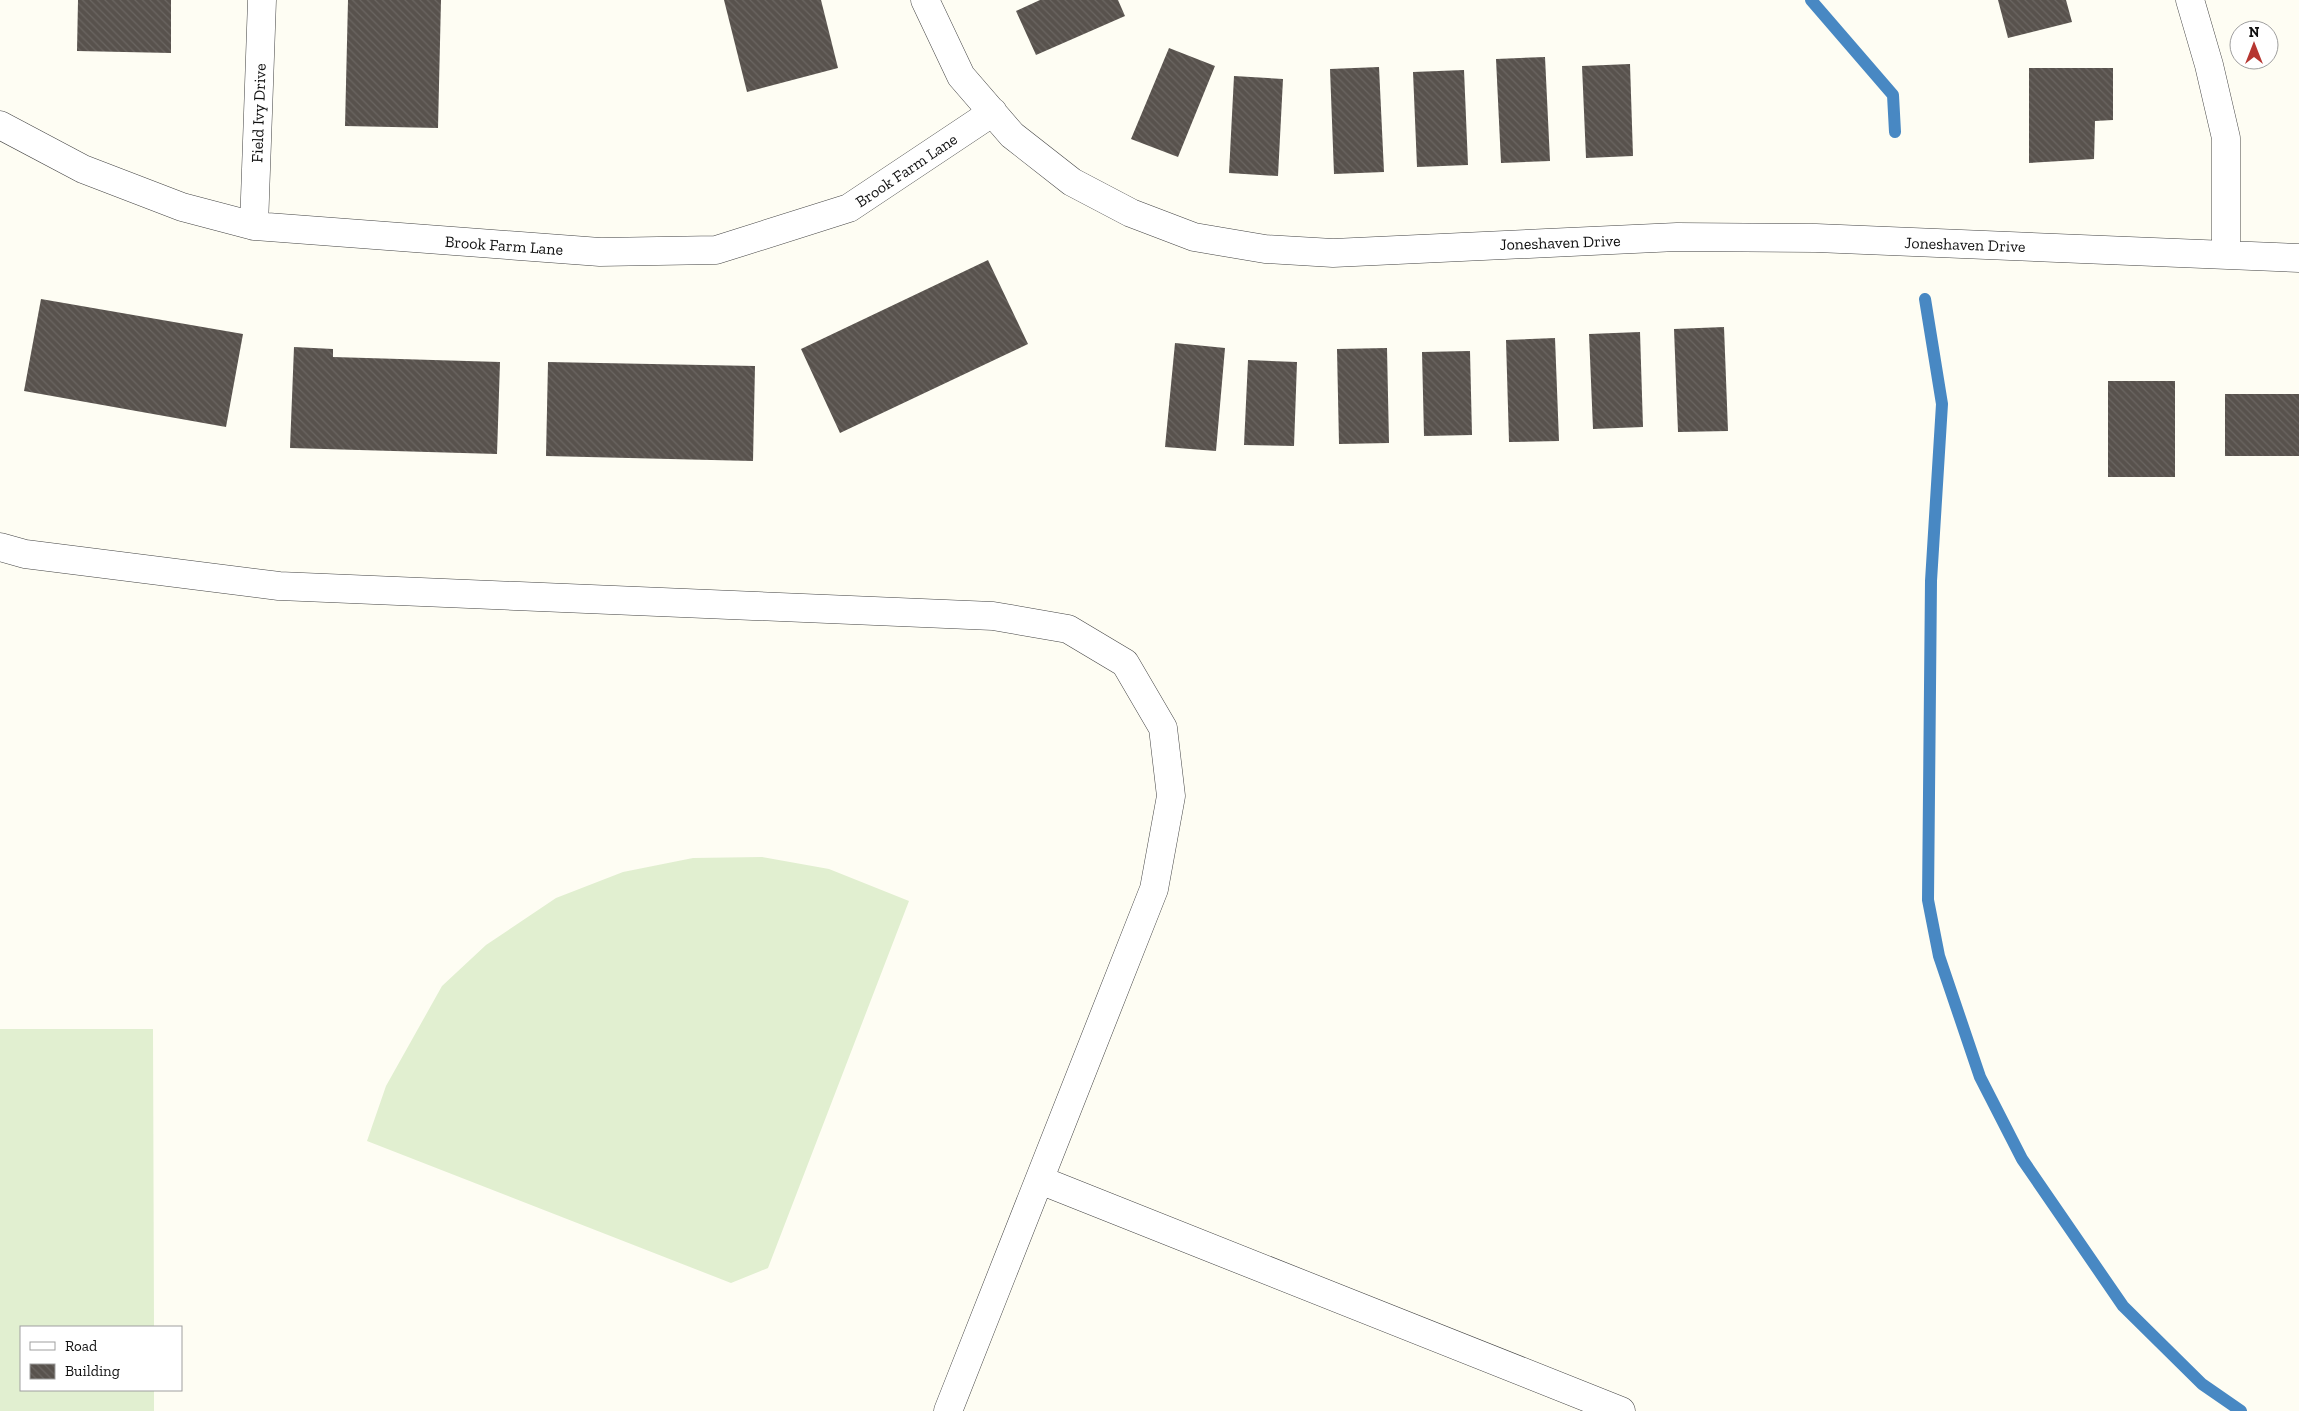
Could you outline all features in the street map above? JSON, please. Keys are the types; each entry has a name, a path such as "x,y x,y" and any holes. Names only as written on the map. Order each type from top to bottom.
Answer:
{"street":[{"name":"Field Ivy Drive","path":"254,226 262,0"},
{"name":"Joneshaven Drive","path":"925,0 961,76 1012,135 1072,182 1131,213 1194,237 1266,249 1332,253 1677,237 1806,238 2299,258"},
{"path":"2190,0 2209,65 2226,138 2226,254"},
{"name":"Brook Farm Lane","path":"0,125 84,170 182,207 254,226 600,252 716,250 849,208 993,112"},
{"path":"8,553 279,586 993,616 1068,629 1125,663 1163,728 1171,796 1154,889 948,1411"},
{"path":"1040,1180 1621,1411"}],"green space":[{"path":"762,857 829,869 909,901 768,1268 731,1283 367,1141 386,1086 442,986 486,945 556,898 623,872 693,858"},
{"path":"0,1029 153,1029 154,1326 20,1326 20,1391 154,1391 154,1411 0,1411"}],"building":[{"path":"78,0 171,0 171,53 77,51"},
{"path":"348,0 441,0 438,128 345,126"},
{"path":"724,0 821,0 838,68 747,92"},
{"path":"1040,0 1118,0 1125,16 1036,55 1016,11"},
{"path":"1998,0 2066,0 2072,22 2008,38"},
{"path":"1169,48 1215,66 1178,157 1131,139"},
{"path":"1545,57 1550,161 1501,163 1496,59"},
{"path":"1630,64 1633,156 1586,158 1582,66"},
{"path":"1379,67 1384,172 1334,174 1330,69"},
{"path":"2029,68 2113,68 2113,120 2095,121 2094,159 2029,163"},
{"path":"1464,70 1468,165 1417,167 1413,72"},
{"path":"1234,76 1283,79 1278,176 1229,173"},
{"path":"988,260 1028,344 840,433 801,349"},
{"path":"41,299 243,334 226,427 24,391"},
{"path":"1724,327 1728,431 1678,432 1674,329"},
{"path":"1640,332 1643,427 1593,429 1589,334"},
{"path":"1555,338 1559,441 1509,442 1506,340"},
{"path":"1175,343 1225,348 1216,451 1165,447"},
{"path":"294,347 333,349 333,357 500,362 497,454 290,448"},
{"path":"1387,348 1389,443 1339,444 1337,349"},
{"path":"1470,351 1472,435 1424,436 1422,352"},
{"path":"1248,360 1297,362 1294,446 1244,445"},
{"path":"548,362 755,366 753,461 546,456"},
{"path":"2108,381 2175,381 2175,477 2108,477"},
{"path":"2225,394 2299,394 2299,456 2225,456"}],"waterway":[{"path":"1811,0 1893,95 1895,132"},
{"path":"1925,299 1942,404 1931,581 1928,900 1939,956 1980,1077 2022,1159 2123,1306 2202,1384 2241,1411"}]}
